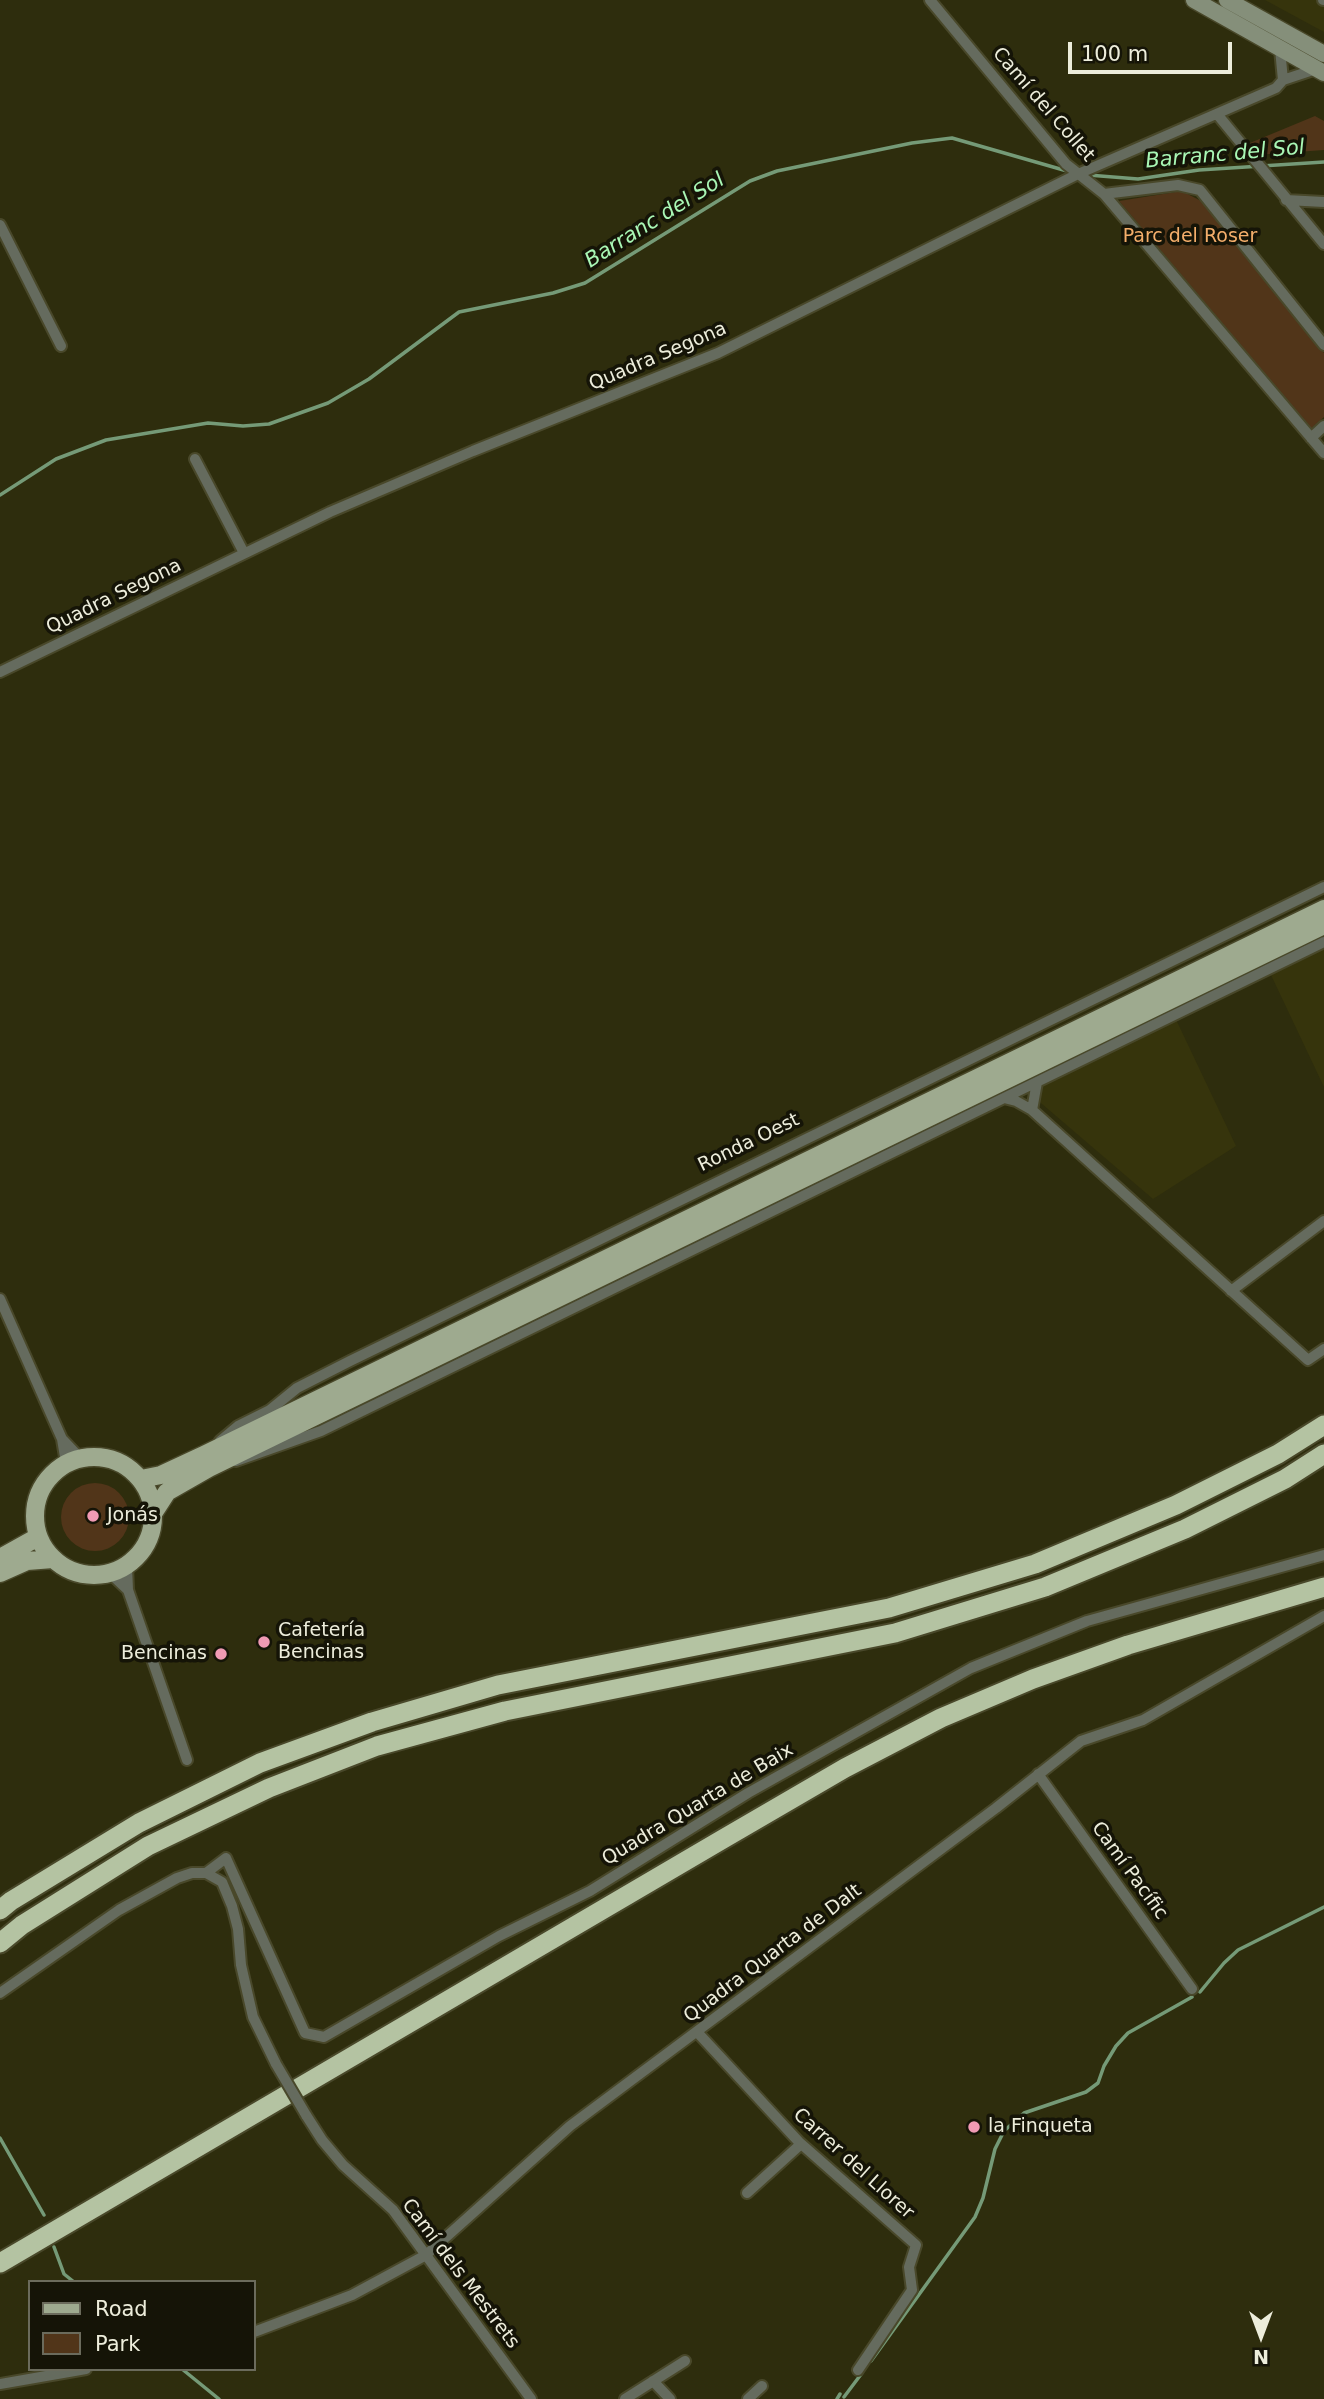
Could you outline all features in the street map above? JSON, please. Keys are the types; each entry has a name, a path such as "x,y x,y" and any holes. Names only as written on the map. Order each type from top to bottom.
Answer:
{"highway":[{"path":"0,1910 139,1823 260,1763 347,1731 498,1685 889,1608 1035,1564 1176,1505 1278,1454 1324,1425"},
{"path":"0,1943 22,1925 148,1846 269,1788 377,1746 505,1711 895,1633 945,1618 1045,1587 1185,1529 1285,1479 1324,1454"},
{"path":"0,2263 734,1832 845,1768 941,1718 1033,1679 1128,1645 1324,1587"}],"main road":[{"path":"1194,0 1320,71"},
{"path":"1227,0 1324,54"},
{"name":"Ronda Oest","path":"154,1512 167,1492 207,1462 1324,909"},
{"name":"Ronda Oest","path":"141,1479 207,1462 1324,925"},
{"path":"105,1457 128,1467 141,1479 150,1494 154,1512 146,1545 119,1570 82,1574 53,1559 38,1536 34,1515 37,1497 47,1480 73,1461 105,1457"},
{"path":"0,1558 38,1536"},
{"path":"0,1573 27,1562 53,1559"}],"street":[{"name":"Camí del Collet","path":"930,0 1066,164 1104,194 1324,453"},
{"path":"1280,49 1283,80"},
{"name":"Quadra Segona","path":"0,672 330,512 473,451 718,353 1078,174 1276,88 1283,80 1320,71"},
{"path":"1217,114 1324,244"},
{"path":"1104,194 1178,185 1200,190 1324,345"},
{"path":"1286,200 1319,202"},
{"path":"1297,211 1319,202"},
{"path":"0,225 61,345"},
{"path":"1311,438 1324,426"},
{"path":"195,459 244,553"},
{"name":"Ronda Oest","path":"207,1462 238,1426 270,1410 297,1388 1324,887"},
{"name":"Ronda Oest","path":"207,1462 254,1457 321,1431 1324,942"},
{"path":"1032,1110 1037,1082"},
{"path":"1004,1098 1032,1110 1308,1360 1324,1349"},
{"path":"1231,1291 1324,1220"},
{"path":"0,1299 73,1461"},
{"name":"Quadra Quarta de Baix","path":"206,1873 226,1858 305,2033 324,2037 499,1936 590,1891 748,1793 971,1668 1087,1621 1324,1555"},
{"path":"119,1570 187,1760"},
{"path":"119,1570 128,1590"},
{"name":"Quadra Quarta de Dalt","path":"256,2331 352,2295 426,2255 570,2126 698,2033 1082,1741 1143,1720 1324,1616"},
{"name":"Camí Pacífic","path":"1038,1774 1192,1989"},
{"path":"0,1993 119,1910 177,1878 192,1873 206,1873"},
{"name":"Camí dels Mestrets","path":"206,1873 222,1882 232,1906 241,1965 253,2017 276,2064 306,2115 322,2140 344,2165 393,2210 531,2399"},
{"name":"Carrer del Llorer","path":"698,2033 801,2144 916,2245 909,2267 912,2290 858,2370"},
{"path":"747,2193 801,2144"},
{"path":"625,2399 685,2361"},
{"path":"0,2384 75,2371"},
{"path":"653,2381 670,2399"},
{"path":"748,2399 762,2386"}],"shaded area":[{"path":"1265,0 1324,0 1324,32"},
{"path":"1324,949 1324,1087 1271,975"},
{"path":"1171,1009 1236,1146 1153,1199 1028,1092 1029,1078"}],"green space":[{"path":"1315,116 1324,121 1324,150 1256,155 1245,145"},
{"name":"Parc del Roser","path":"1182,191 1201,201 1324,353 1324,417 1311,429 1119,201"},
{"path":"102,1483 123,1498 129,1510 127,1530 119,1541 102,1551 88,1551 71,1541 63,1530 61,1510 71,1493 82,1485"}],"waterway":[{"name":"Barranc del Sol","path":"0,495 56,459 106,440 208,423 243,426 269,424 328,403 369,379 459,312 553,293 585,283 750,181 777,171 912,143 952,138 1067,171"},
{"name":"Barranc del Sol","path":"1088,175 1138,179 1199,170 1324,162"},
{"path":"1200,1992 1238,1950 1324,1907"},
{"path":"871,2361 975,2217 983,2198 995,2149 1004,2131 1024,2113 1086,2092 1098,2083 1104,2066 1128,2033 1192,1997"},
{"path":"0,2138 44,2215"},
{"path":"54,2247 64,2274 72,2280"},
{"path":"184,2371 219,2399"},
{"path":"844,2397 862,2373"},
{"path":"837,2399 840,2394"}],"place":[{"name":"Jonás","path":"93,1516"},
{"name":"Cafetería Bencinas","path":"264,1642"},
{"name":"Bencinas","path":"221,1654"},
{"name":"la Finqueta","path":"974,2127"}]}
